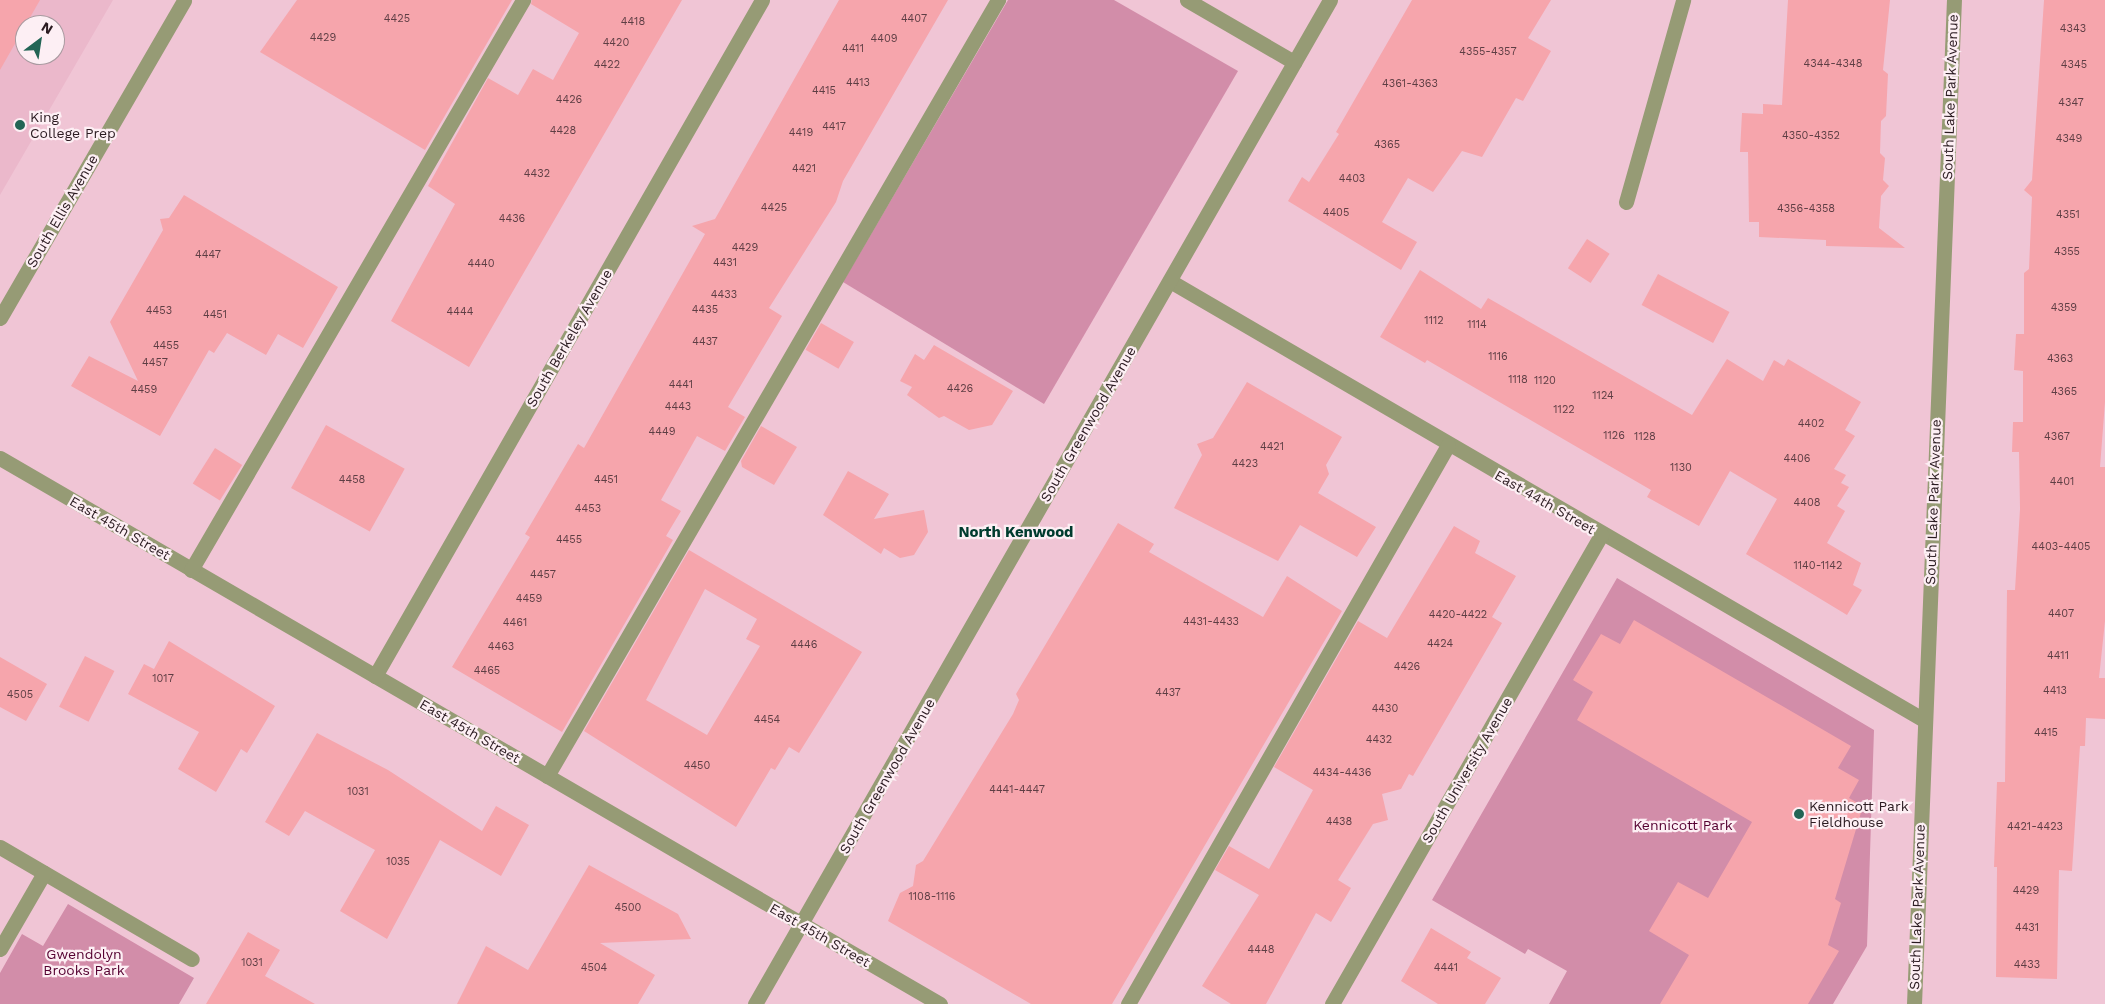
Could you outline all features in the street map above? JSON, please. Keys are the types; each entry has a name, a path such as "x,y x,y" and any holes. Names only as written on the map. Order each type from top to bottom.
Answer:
{"street":[{"name":"South Ellis Avenue","path":"0,318 184,0"},
{"path":"191,570 523,0"},
{"name":"South Berkeley Avenue","path":"376,676 762,0"},
{"path":"547,776 998,0"},
{"path":"1187,0 1294,62"},
{"name":"South Greenwood Avenue","path":"755,1004 1330,0"},
{"path":"1626,202 1683,0"},
{"name":"South Lake Park Avenue","path":"1914,1004 1954,0"},
{"name":"East 44th Street","path":"1170,281 1602,535 1924,720"},
{"path":"1128,1004 1448,445"},
{"name":"East 45th Street","path":"0,458 940,1004"},
{"name":"South University Avenue","path":"1332,1004 1602,535"},
{"path":"0,847 192,959"},
{"path":"0,949 44,873"}],"shaded area":[{"name":"King College Prep","path":"0,0 113,0 0,195"}],"green space":[{"path":"1008,0 1114,0 1238,71 1044,404 843,282"},
{"name":"Kennicott Park","path":"1617,578 1874,730 1867,946 1833,1004 1549,1004 1567,971 1528,949 1525,954 1432,900"},
{"name":"Gwendolyn Brooks Park","path":"68,904 194,978 179,1004 0,1004 0,973 22,934 43,946"}],"building":[{"path":"0,0 40,0 31,15 15,15 15,44 0,70"},
{"path":"297,0 512,0 425,150 260,52"},
{"path":"532,0 682,0 469,367 391,321 455,204 428,186 488,78 518,95 533,69 553,80 579,33 531,4"},
{"path":"839,0 948,0 843,181 836,202 769,308 782,316 728,407 745,417 725,451 697,436 661,500 681,511 666,536 673,540 562,732 452,667 530,537 525,534 578,444 584,448 705,234 692,226 715,219"},
{"path":"1412,0 1551,0 1528,38 1551,51 1523,101 1516,98 1482,157 1462,151 1433,192 1408,178 1382,222 1417,242 1401,270 1288,201 1302,177 1309,182 1339,134 1336,132"},
{"path":"1788,0 1890,0 1883,70 1888,74 1886,116 1881,121 1880,153 1885,158 1883,180 1889,186 1881,196 1879,228 1905,248 1826,246 1826,240 1759,237 1759,222 1749,222 1748,152 1740,152 1742,113 1763,114 1763,104 1782,105"},
{"path":"2044,0 2105,0 2105,402 2100,467 2105,467 2105,621 2099,678 2105,678 2105,719 2086,718 2085,746 2080,746 2072,871 2059,870 2057,979 1996,977 1997,867 1994,867 1997,782 2005,782 2007,590 2015,590 2020,509 2019,452 2012,452 2013,422 2023,422 2023,371 2014,370 2016,334 2024,334 2024,273 2029,269 2032,197 2024,190 2032,180"},
{"path":"184,195 338,287 303,348 278,334 266,355 227,333 214,353 209,350 160,436 71,386 89,356 138,381 110,322 163,230 160,219 169,218"},
{"path":"1587,239 1610,254 1591,283 1568,268"},
{"path":"1420,270 1481,309 1488,298 1692,415 1727,359 1763,381 1774,360 1784,366 1788,359 1861,402 1845,430 1855,436 1834,469 1846,475 1841,483 1849,487 1837,506 1845,511 1827,543 1861,563 1853,585 1862,590 1847,615 1746,554 1777,499 1730,471 1699,526 1647,497 1651,490 1427,360 1425,363 1380,337"},
{"path":"1658,274 1730,312 1713,343 1642,305"},
{"path":"821,323 854,342 838,369 806,350"},
{"path":"934,345 1013,391 992,425 969,430 944,416 939,418 907,395 912,387 900,381 915,354 924,360"},
{"path":"1247,382 1342,437 1326,465 1329,474 1318,493 1376,527 1357,557 1300,525 1278,561 1174,508 1202,455 1197,444 1213,438"},
{"path":"326,425 405,469 370,532 291,488"},
{"path":"761,426 797,447 774,485 742,467 741,461"},
{"path":"215,448 242,465 220,501 193,484"},
{"path":"848,471 889,494 874,519 924,510 928,532 914,555 900,558 884,548 881,554 823,515"},
{"path":"1118,523 1154,544 1149,552 1263,617 1287,576 1342,611 1112,1004 1031,1004 888,921 900,893 913,886 916,865 923,861 1013,714 1019,700 1016,694"},
{"path":"1454,526 1480,541 1475,553 1516,576 1492,617 1502,623 1413,776 1409,774 1401,789 1382,794 1388,820 1373,824 1338,880 1351,888 1331,922 1316,913 1266,1004 1231,1004 1202,986 1259,895 1215,870 1229,846 1269,869 1313,790 1274,767 1358,621 1387,638"},
{"path":"689,550 862,652 799,753 789,747 775,770 771,768 736,827 584,731","holes":["705,589 757,619 746,639 760,646 707,735 646,700"]},
{"name":"Kennicott Park Fieldhouse","path":"1634,620 1851,746 1838,768 1859,780 1849,798 1863,806 1835,899 1841,903 1828,945 1839,951 1808,1004 1660,1004 1689,955 1649,931 1678,882 1708,898 1752,822 1577,720 1593,692 1573,680 1601,634 1620,644"},
{"path":"169,641 275,706 247,753 241,749 216,792 178,769 199,732 128,694 144,664 154,669"},
{"path":"85,656 114,671 89,722 59,707"},
{"path":"0,657 47,684 26,721 0,707"},
{"path":"317,733 388,770 482,831 496,806 529,825 501,876 440,840 387,939 340,911 375,850 305,811 289,836 265,822"},
{"path":"589,865 678,914 691,939 600,943 655,975 638,1004 457,1004 486,946 528,970"},
{"path":"1431,928 1471,952 1467,958 1501,978 1485,1004 1438,1004 1401,981"},
{"path":"248,932 280,950 265,976 315,1004 206,1004"}],"place":[{"name":"King College Prep","path":"20,125"},
{"name":"Kennicott Park Fieldhouse","path":"1799,814"}],"district":[{"name":"North Kenwood","path":"1016,533"}]}
